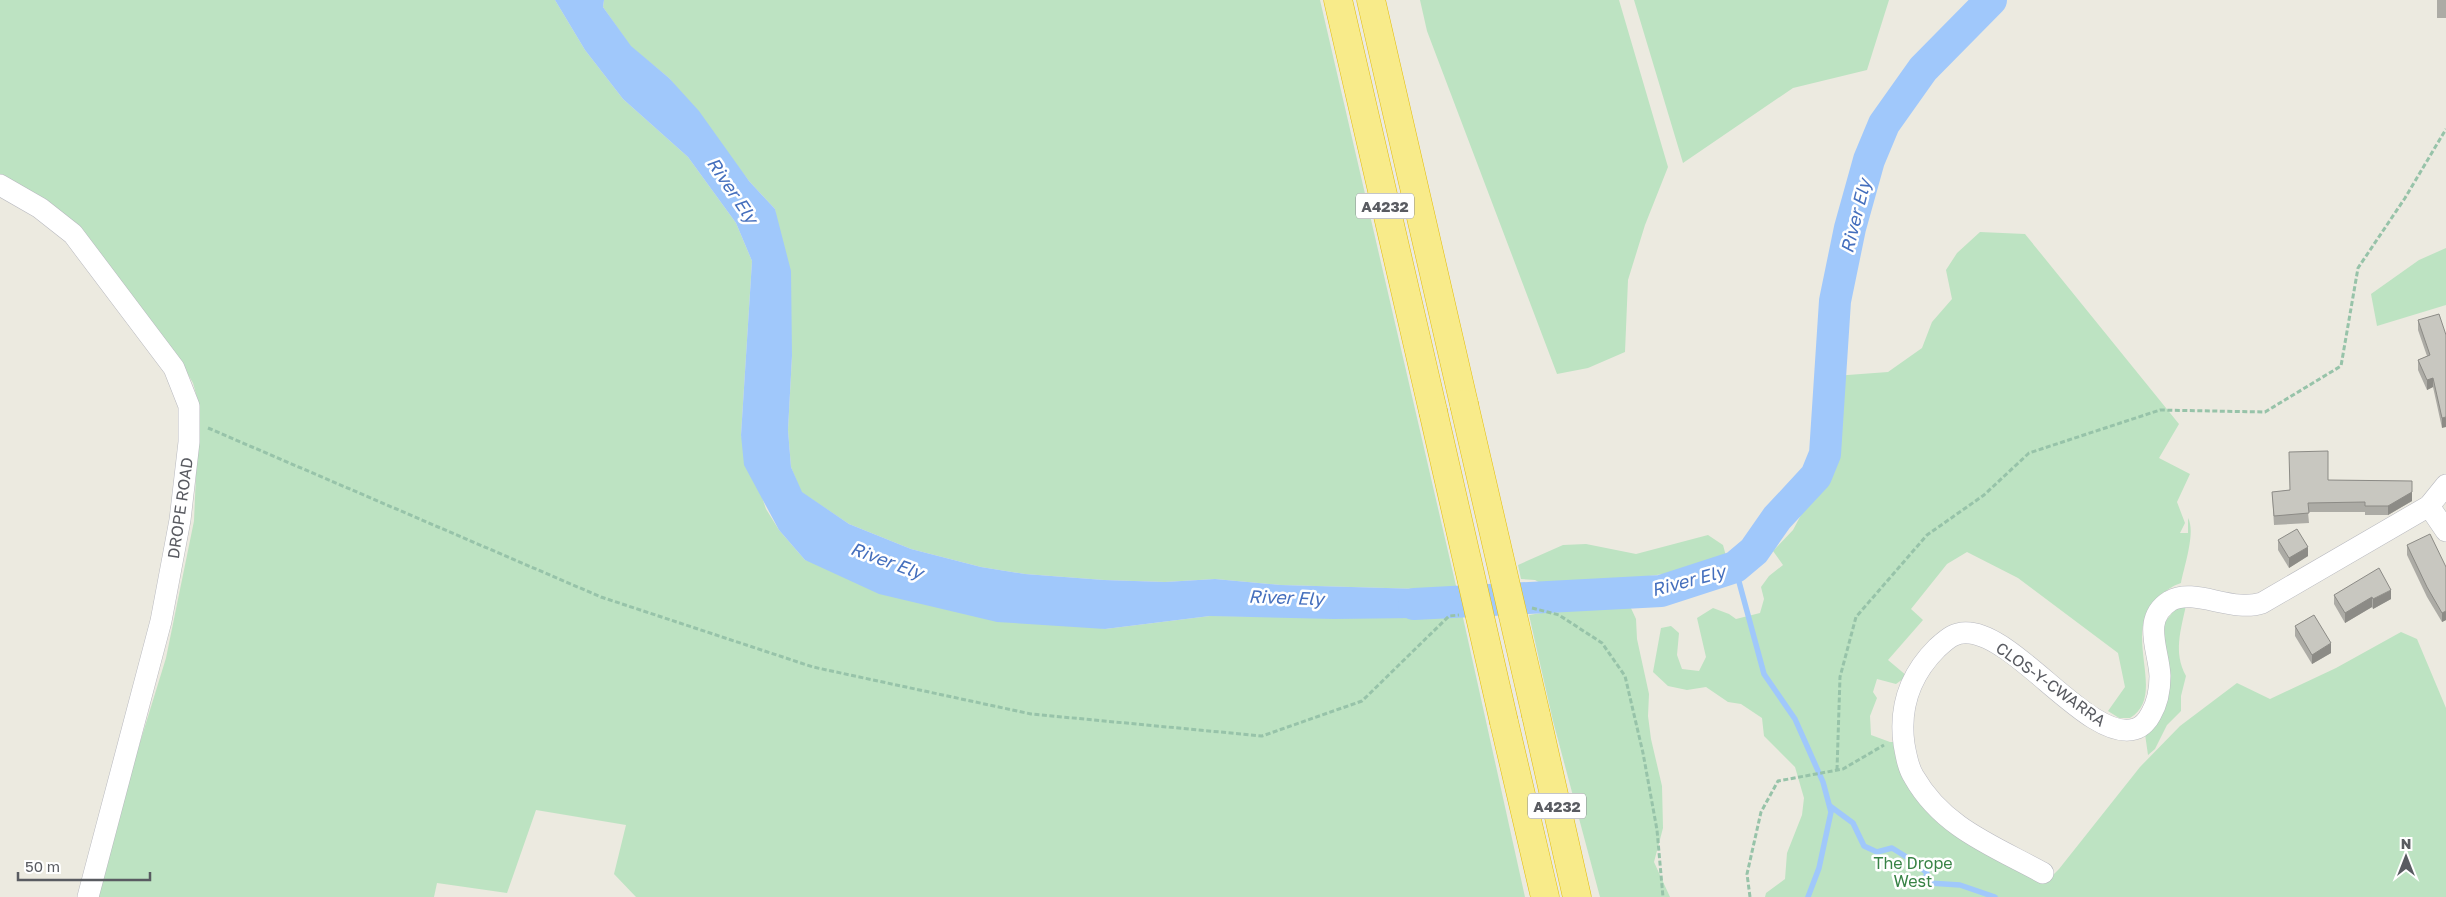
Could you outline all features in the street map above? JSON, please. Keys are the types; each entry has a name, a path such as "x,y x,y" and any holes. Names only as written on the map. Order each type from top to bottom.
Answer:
{"highway":[{"name":"A4232","path":"1338,0 1545,897"},
{"name":"A4232","path":"1371,0 1577,897"}],"street":[{"name":"DROPE ROAD","path":"0,184 40,208 73,234 174,368 189,406 189,442 180,520 161,621 88,897"},
{"name":"CLOS-Y-CWARRA","path":"2044,873 1956,825 1938,811 1924,795 1911,773 1903,733 1903,711 1906,693 1913,678 1929,656 1948,637 1968,632 1994,640 2094,718 2114,729 2125,731 2136,729 2150,716 2160,690 2160,675 2153,636 2153,623 2161,608 2166,604 2178,597 2194,597 2244,607 2262,604 2429,506 2446,485"},
{"path":"2429,506 2446,531"}],"path":[{"path":"1837,770 1840,677 1856,617 1927,534 1984,495 2030,453 2160,410 2265,412 2341,366 2358,268 2405,198 2446,129"},
{"path":"189,420 601,597 813,667 1031,714 1262,736 1362,701 1449,616 1468,614"},
{"path":"1526,609 1536,608 1559,615 1580,627 1602,643 1625,676 1643,752 1655,820 1663,897"},
{"path":"1750,897 1747,874 1761,812 1778,781 1843,769 1885,744"}],"green space":[{"path":"0,0 555,0 585,50 623,99 688,157 736,223 752,261 741,435 766,509 779,530 805,560 1105,629 1210,616 1416,618 1462,613 1525,897 636,897 614,874 626,825 536,810 507,893 437,883 434,897 97,897 118,814 166,658 194,521 199,405 193,383 172,348 0,175"},
{"path":"604,0 1320,0 1457,590 1281,585 1215,579 1165,582 1104,580 1025,574 981,567 911,549 849,524 801,492 791,467 788,430 792,356 775,209 749,181 669,78 631,47 603,7"},
{"path":"1420,0 1619,0 1668,167 1645,225 1628,280 1625,352 1588,368 1557,374 1427,31"},
{"path":"1634,0 1889,0 1867,70 1793,88 1683,163"},
{"name":"The Drope West","path":"1980,232 2025,234 2179,424 2159,458 2190,474 2177,502 2185,523 2180,533 2188,533 2188,518 2190,524 2191,532 2187,559 2181,583 2158,597 2147,611 2143,627 2142,645 2146,679 2145,694 2141,708 2130,718 2119,718 2108,711 2125,687 2118,653 2018,578 1967,552 1947,564 1911,609 1923,620 1888,660 1907,676 1896,684 1877,679 1873,692 1877,698 1870,716 1871,735 1893,742 1894,705 1906,777 2045,883 2059,869 2140,767 2180,726 2237,683 2270,699 2336,668 2401,632 2417,639 2446,708 2446,897 1765,897 1766,893 1785,879 1787,853 1802,815 1804,798 1795,767 1764,736 1762,718 1741,704 1728,702 1706,687 1687,690 1668,686 1653,672 1661,628 1671,626 1679,633 1677,655 1682,669 1699,671 1706,657 1697,618 1713,608 1736,619 1760,613 1764,599 1761,587 1769,576 1783,565 1773,551 1793,530 1810,498 1826,483 1830,471 1825,470 1834,376 1888,372 1922,348 1932,322 1952,299 1946,270 1957,253"},
{"path":"2446,248 2446,305 2377,326 2371,294 2419,260"},
{"path":"1708,535 1723,545 1726,556 1716,567 1649,576 1635,582 1548,587 1535,580 1521,579 1518,565 1563,545 1586,544 1636,554"},
{"path":"1599,598 1630,606 1636,619 1637,639 1649,694 1648,716 1651,739 1662,786 1663,828 1654,862 1670,897 1600,897 1553,721 1529,615 1541,613 1563,600"},
{"path":"2186,605 2179,641 2180,658 2186,676 2181,696 2181,711 2167,725 2155,749 2148,755 2145,734 2164,623 2177,607"}],"water":[{"path":"555,0 604,0 603,7 631,46 669,78 699,111 749,181 775,209 791,271 792,356 788,430 791,467 802,492 849,524 911,549 981,567 1025,574 1104,580 1165,582 1215,579 1281,585 1457,590 1462,613 1416,618 1334,619 1210,616 1105,629 997,622 879,594 805,560 779,530 744,465 741,435 752,261 736,223 688,157 623,99 585,50"}],"building":[{"path":"2439,314 2446,335 2446,417 2442,418 2433,378 2427,380 2418,360 2430,355 2418,320"},
{"path":"2328,451 2328,480 2412,481 2412,492 2388,506 2365,506 2365,502 2308,503 2309,513 2274,516 2272,492 2290,490 2289,452"},
{"path":"2297,529 2308,547 2289,558 2278,540"},
{"path":"2430,534 2446,567 2446,611 2442,613 2407,545"},
{"path":"2379,568 2391,590 2373,599 2372,597 2345,613 2334,595"},
{"path":"2314,615 2331,643 2312,655 2295,626"}],"waterway":[{"name":"River Ely","path":"1414,604 1661,591 1735,567 1754,551 1777,518 1816,476 1825,454 1835,301 1850,228 1869,160 1884,124 1923,69 1991,0"},
{"path":"1735,567 1764,674 1795,719 1823,782 1831,812 1819,868 1808,897"},
{"path":"1830,806 1853,823 1864,846 1877,852 1892,848 1913,861 1927,873 1925,879 1929,883 1960,885 1995,897"}]}
